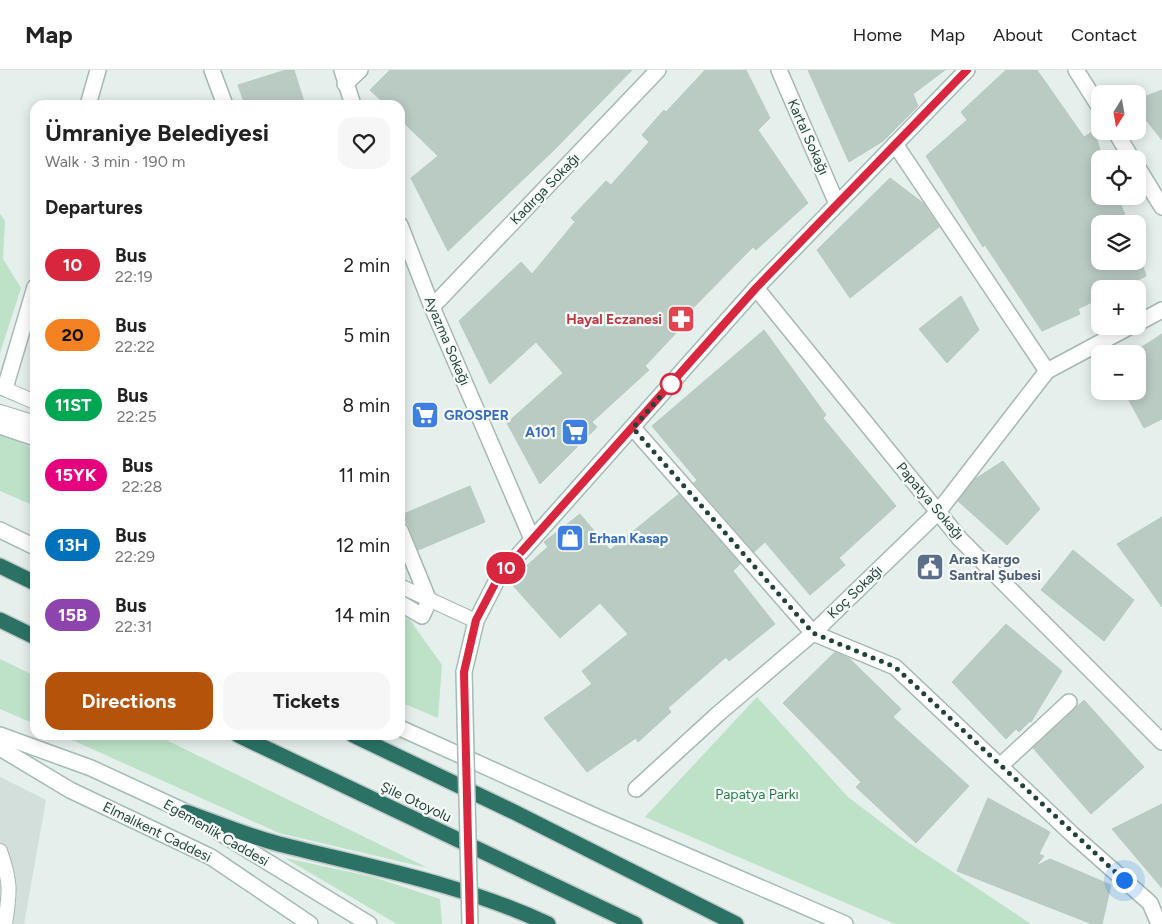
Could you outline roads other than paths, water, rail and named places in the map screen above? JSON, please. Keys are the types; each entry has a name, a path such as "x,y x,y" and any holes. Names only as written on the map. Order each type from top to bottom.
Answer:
{"highway":[{"path":"0,566 30,581"},
{"path":"0,620 30,635"},
{"name":"Şile Otoyolu","path":"249,740 635,924"},
{"path":"363,740 514,812 736,924"},
{"path":"186,812 276,843 418,878 522,912 548,924"}],"street":[{"path":"89,100 98,70"},
{"path":"212,70 223,100"},
{"path":"351,100 344,77 360,70"},
{"name":"Kadırga Sokağı","path":"432,307 658,70"},
{"name":"Kartal Sokağı","path":"779,70 837,204"},
{"path":"470,924 464,672 476,620 498,578 756,288 967,70"},
{"path":"1076,70 1091,94"},
{"path":"895,144 1047,371 1114,335"},
{"path":"1146,175 1156,183 1162,207"},
{"name":"Ayazma Sokağı","path":"405,238 432,307 532,539"},
{"name":"Papatya Sokağı","path":"756,288 960,538 1162,742"},
{"path":"3,387 30,303"},
{"path":"1146,319 1162,310"},
{"name":"Koç Sokağı","path":"636,790 718,714 813,633 938,512 1047,371"},
{"path":"0,426 30,436"},
{"path":"633,428 813,633 895,667 1150,903 1159,924"},
{"path":"0,530 30,545"},
{"path":"405,542 429,600 422,616 405,606"},
{"path":"1000,766 1068,702"},
{"path":"405,730 597,817 845,924"},
{"name":"Egemenlik Caddesi","path":"0,735 91,768 186,812 370,924"},
{"name":"Elmalıkent Caddesi","path":"0,748 70,790 211,856 310,924"}],"lane":[{"path":"3,387 30,400"},
{"path":"0,412 30,421"},
{"path":"405,588 476,620"},
{"path":"0,851 9,877 9,900 5,924"}],"place":[{"name":"Hayal Eczanesi","path":"681,319"},
{"name":"GROSPER","path":"425,415"},
{"name":"A101","path":"575,432"},
{"name":"Erhan Kasap","path":"570,538"},
{"name":"Aras Kargo Santral Şubesi","path":"930,567"}],"park label":[{"name":"Papatya Parkı","path":"757,794"}]}
